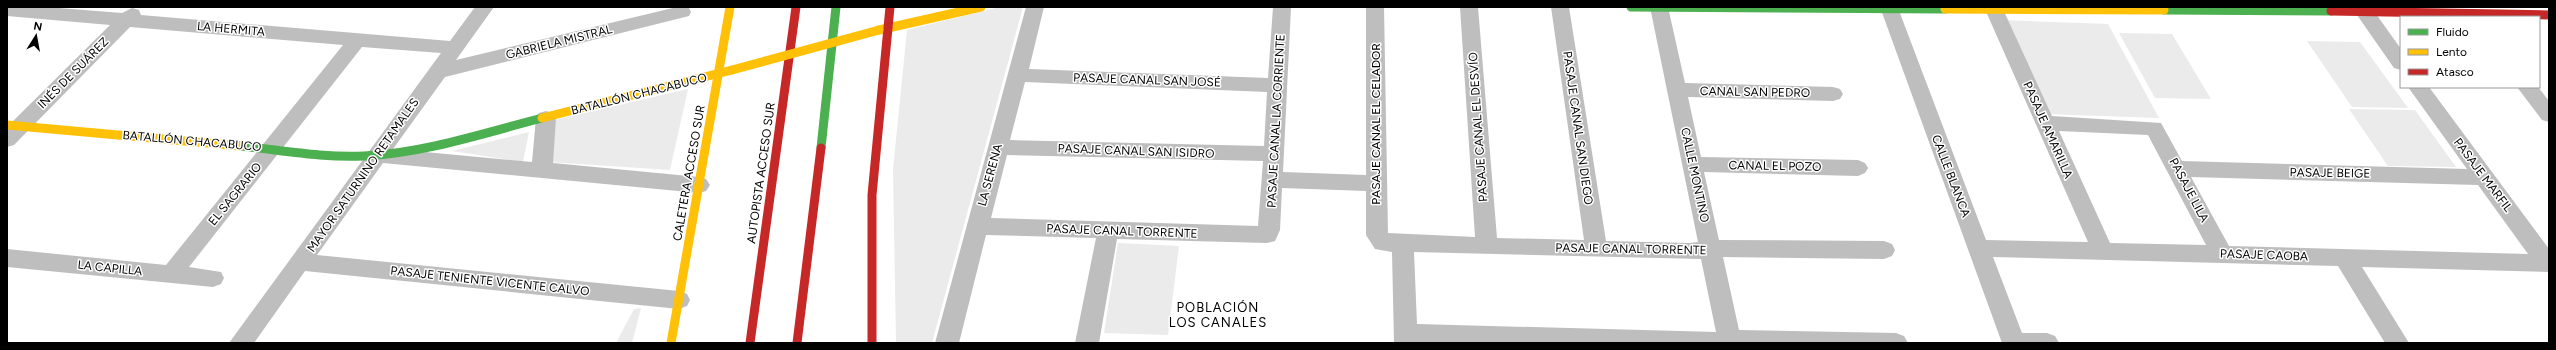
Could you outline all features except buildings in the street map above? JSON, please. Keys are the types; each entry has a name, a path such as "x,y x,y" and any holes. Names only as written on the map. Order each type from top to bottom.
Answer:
{"main road":[{"name":"CALETERA ACCESO SUR","path":"671,343 680,300 730,7"},
{"name":"AUTOPISTA ACCESO SUR","path":"750,343 796,7"},
{"path":"797,343 836,7"},
{"path":"872,343 872,195 890,28 890,7"},
{"name":"BATALLÓN CHACABUCO","path":"14,126 272,148 378,155 422,148 546,118 879,30 981,7"},
{"path":"1631,7 2353,10 2470,15 2549,15"}],"street":[{"name":"MAYOR SATURNINO RETAMALES","path":"241,343 485,7"},
{"name":"LA SERENA","path":"947,343 1035,7"},
{"name":"PASAJE CANAL LA CORRIENTE","path":"1267,235 1274,154 1282,7"},
{"name":"PASAJE CANAL EL CELADOR","path":"1375,7 1376,183 1377,235 1379,241"},
{"name":"PASAJE CANAL EL DESVÍO","path":"1469,7 1487,246"},
{"name":"PASAJE CANAL SAN DIEGO","path":"1560,7 1596,249"},
{"name":"CALLE MONTINO","path":"1659,8 1729,342"},
{"name":"CALLE BLANCA","path":"1889,8 2014,342"},
{"name":"PASAJE AMARILLA","path":"1994,8 2103,251"},
{"name":"LA HERMITA","path":"7,10 132,13 358,39 454,48"},
{"path":"2353,10 2400,62"},
{"name":"GABRIELA MISTRAL","path":"437,72 682,12"},
{"name":"INÉS DE SUÁREZ","path":"7,140 14,126 132,13"},
{"name":"EL SAGRARIO","path":"171,274 358,39"},
{"name":"PASAJE CANAL SAN JOSÉ","path":"1017,75 1278,85"},
{"name":"PASAJE MARFIL","path":"2419,88 2482,177 2496,191 2548,263"},
{"path":"2528,88 2549,114"},
{"name":"CANAL SAN PEDRO","path":"1677,90 1833,94"},
{"path":"542,171 546,118"},
{"name":"PASAJE LILA","path":"2046,124 2154,128 2178,169 2222,254"},
{"name":"PASAJE CANAL SAN ISIDRO","path":"998,147 1274,154"},
{"name":"BATALLÓN CHACABUCO","path":"378,155 699,185"},
{"name":"CANAL EL POZO","path":"1692,164 1858,168"},
{"name":"PASAJE BEIGE","path":"2178,169 2482,177"},
{"path":"1272,180 1376,183"},
{"name":"PASAJE CANAL TORRENTE","path":"977,226 1267,235"},
{"path":"1087,343 1108,231"},
{"name":"PASAJE CANAL TORRENTE","path":"1379,241 1388,244 1690,252 1731,247 1884,250"},
{"path":"1403,244 1406,338 1708,342 1729,342 1755,338 1896,343"},
{"name":"PASAJE CAOBA","path":"1978,248 2548,263"},
{"name":"LA CAPILLA","path":"7,258 213,278"},
{"path":"2345,258 2397,343"},
{"name":"PASAJE TENIENTE VICENTE CALVO","path":"300,262 680,300"},
{"path":"2014,342 2047,343"}],"shaded area":[{"path":"1000,7 1023,7 932,343 896,343 893,169 907,30"},
{"path":"2002,20 2108,24 2159,118 2044,114"},
{"path":"2119,33 2172,34 2211,99 2155,98"},
{"path":"2307,41 2360,42 2408,108 2352,107"},
{"path":"688,89 670,170 549,162 550,121"},
{"path":"2349,109 2415,110 2456,167 2388,166"},
{"path":"529,132 523,162 452,151"},
{"path":"1118,243 1179,246 1168,335 1104,333"},
{"path":"641,308 632,343 616,343 634,309"}],"traffic: fast":[{"path":"821,148 836,7"},
{"path":"1631,7 1945,9"},
{"path":"2164,10 2331,11"},
{"path":"240,146 310,154 345,156 379,155 441,144 542,118"}],"traffic: slow":[{"path":"671,343 730,7"},
{"path":"879,30 981,7"},
{"path":"1945,9 2164,10"},
{"path":"732,70 879,30"},
{"path":"542,118 732,70"},
{"path":"7,125 240,146"}],"traffic: jam":[{"path":"750,343 796,7"},
{"path":"872,343 872,195 890,7"},
{"path":"2331,11 2549,15"},
{"path":"797,343 821,148"}],"district":[{"name":"POBLACIÓN LOS CANALES","path":"1218,314"}]}
